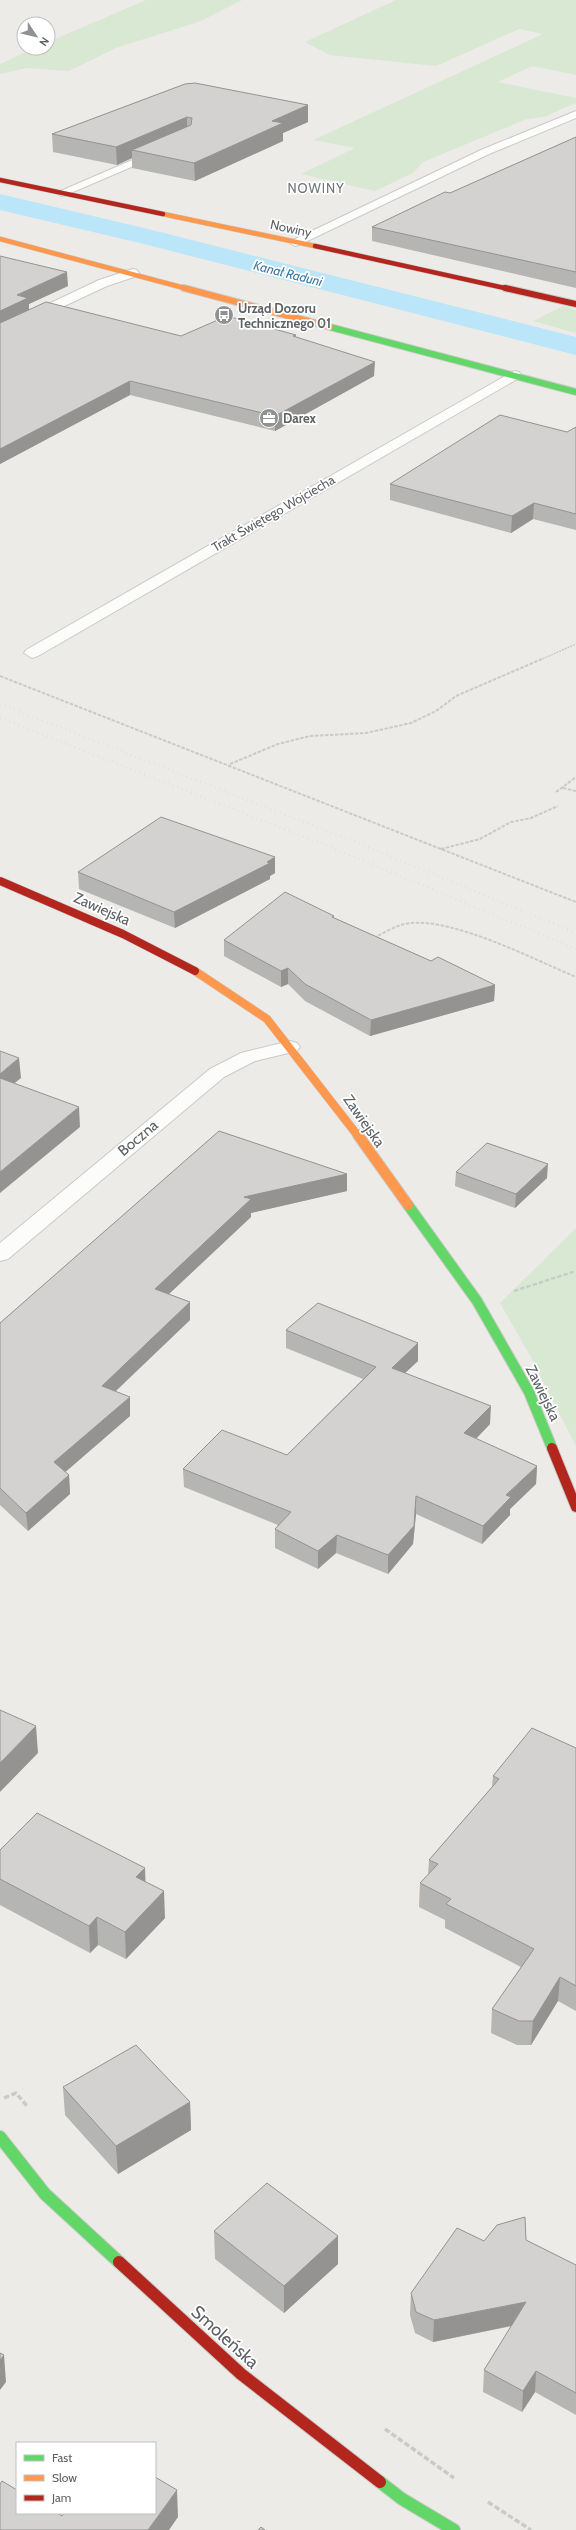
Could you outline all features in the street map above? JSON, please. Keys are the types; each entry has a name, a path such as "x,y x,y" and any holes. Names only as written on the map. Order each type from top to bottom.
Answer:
{"street":[{"path":"295,242 484,152 576,114"},
{"path":"62,193 172,145"},
{"name":"Nowiny","path":"0,180 295,242 576,304"},
{"path":"0,239 133,273 576,392"},
{"path":"0,332 103,283 133,273"},
{"name":"Trakt Świętego Wojciecha","path":"32,653 514,375"},
{"name":"Zawiejska","path":"0,882 115,930 195,970 267,1019 340,1110 477,1301 529,1392 576,1507"},
{"name":"Boczna","path":"0,1254 216,1073 248,1057 290,1047"},
{"name":"Smoleńska","path":"0,2137 45,2194 241,2374 402,2499 454,2530"}],"path":[{"path":"229,765 278,744 310,736 366,733 410,723 436,711 456,696 576,644"},
{"path":"0,676 576,902"},
{"path":"556,792 576,777"},
{"path":"562,788 576,791"},
{"path":"441,849 480,839 511,822 531,818 558,806"},
{"path":"368,941 392,929 411,923 432,923 456,930 576,977"},
{"path":"477,1301 576,1271"},
{"path":"0,2100 16,2092 31,2111"},
{"path":"382,2426 458,2480"},
{"path":"483,2498 530,2530"}],"green space":[{"path":"146,0 242,0 201,21 116,48 69,71 27,68 0,74 0,64 18,56 56,56 56,39"},
{"path":"396,0 576,0 576,75 532,66 498,82 576,98 576,103 544,117 527,119 423,162 413,173 375,191 301,174 355,148 313,140 543,34 519,29 436,66 329,55 305,42"},
{"path":"563,306 576,310 576,333 533,321"},
{"path":"576,1228 576,1446 529,1354 500,1303"}],"building":[{"path":"195,83 308,105 272,121 283,123 194,163 132,150 191,125 192,118 187,117 116,147 52,134 185,84"},
{"path":"576,137 576,272 372,227 445,192 450,193"},
{"path":"0,256 67,272 17,295 28,298 0,311"},
{"path":"46,302 181,336 227,316 296,335 293,336 375,362 275,416 130,381 0,449 0,323"},
{"path":"500,415 567,432 576,427 576,514 534,503 512,516 390,484"},
{"path":"161,817 275,857 267,862 270,863 174,912 78,872"},
{"path":"285,892 334,916 332,917 431,961 438,957 495,985 371,1020 305,984 288,968 281,971 224,940"},
{"path":"0,1051 19,1058 0,1074"},
{"path":"0,1078 79,1107 0,1172"},
{"path":"219,1131 347,1174 244,1197 251,1199 155,1289 190,1302 102,1386 130,1397 54,1462 69,1475 26,1513 0,1488 0,1323"},
{"path":"487,1143 548,1164 516,1194 456,1172"},
{"path":"318,1303 418,1343 392,1368 491,1406 464,1433 537,1466 506,1495 511,1497 483,1526 416,1496 414,1526 388,1555 337,1535 318,1551 275,1529 291,1512 183,1469 222,1430 287,1455 376,1367 286,1330"},
{"path":"0,1710 36,1726 0,1763"},
{"path":"532,1728 576,1748 576,1986 560,1977 533,2021 519,2021 492,2009 534,1949 446,1904 451,1899 420,1883 438,1864 429,1860 499,1779 493,1776"},
{"path":"37,1813 145,1868 136,1877 164,1891 125,1932 97,1917 89,1926 0,1879 0,1850"},
{"path":"136,2045 190,2102 116,2146 63,2087"},
{"path":"267,2183 338,2236 284,2286 214,2231"},
{"path":"525,2217 526,2240 576,2265 576,2393 536,2371 523,2391 484,2370 526,2302 434,2320 416,2312 411,2293 457,2228 484,2241 497,2225"},
{"path":"0,2353 4,2355 0,2360"},
{"path":"156,2478 177,2490 148,2530 0,2530 0,2484 2,2481 16,2489 16,2514 59,2514 62,2516 63,2514 156,2514"},
{"path":"261,2527 265,2530 258,2530"}],"waterway":[{"name":"Kanał Raduni","path":"0,202 148,237 576,346"}],"railway":[{"path":"0,704 358,843 576,933"},
{"path":"0,718 338,850 576,949"}],"traffic: fast":[{"path":"330,327 576,392"},
{"path":"408,1205 477,1301 529,1392 552,1448"},
{"path":"0,2137 45,2194 119,2262"},
{"path":"380,2482 402,2499 454,2530"}],"traffic: slow":[{"path":"163,214 315,246"},
{"path":"0,239 330,327"},
{"path":"195,971 222,987 267,1019 340,1110 408,1205"}],"traffic: jam":[{"path":"0,180 163,214"},
{"path":"315,246 576,304"},
{"path":"0,881 123,934 195,971"},
{"path":"552,1448 576,1507"},
{"path":"119,2262 241,2374 380,2482"}],"place":[{"name":"Urząd Dozoru Technicznego 01","path":"224,315"},
{"name":"Darex","path":"269,418"}],"district":[{"name":"NOWINY","path":"316,188"}]}
